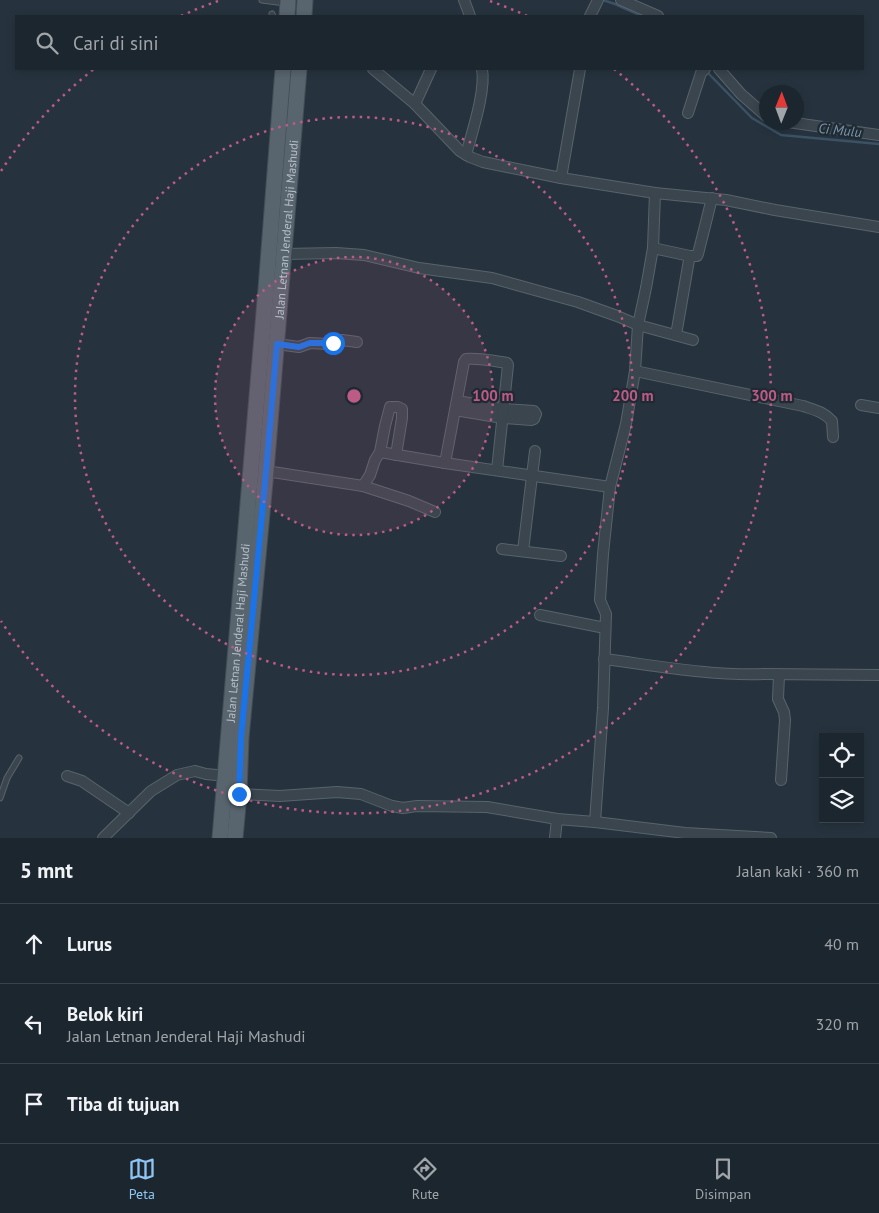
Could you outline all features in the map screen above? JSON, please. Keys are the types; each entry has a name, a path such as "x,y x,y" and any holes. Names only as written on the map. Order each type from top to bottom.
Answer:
{"main road":[{"path":"304,15 305,0"},
{"name":"Jalan Letnan Jenderal Haji Mashudi","path":"220,838 283,70"},
{"name":"Jalan Letnan Jenderal Haji Mashudi","path":"235,838 241,738 266,472 299,70"}],"street":[{"path":"464,0 470,15"},
{"path":"591,14 598,0"},
{"path":"621,0 656,15"},
{"path":"374,70 415,104 460,151 483,162 561,178 655,192 712,198 879,227"},
{"path":"415,104 431,70"},
{"path":"466,154 482,89 482,70"},
{"path":"561,178 580,70"},
{"path":"720,70 741,94 759,110"},
{"path":"688,113 703,71"},
{"path":"804,124 879,135"},
{"path":"594,822 603,708 606,628 606,614 600,600 603,554 610,487 626,424 635,371 638,325 653,248 655,192"},
{"path":"653,248 697,256 712,198"},
{"path":"284,254 336,253 364,255 419,268 492,278 578,302 638,325 694,340"},
{"path":"676,335 690,256"},
{"path":"277,344 299,347 310,343 327,344 342,340 357,342"},
{"path":"445,463 463,366 466,359 478,359 507,363 509,369 497,470"},
{"path":"635,371 818,410 832,421 833,437"},
{"path":"861,405 879,408"},
{"path":"456,406 504,413"},
{"path":"362,486 370,475 374,460 380,452 384,426 390,407 402,409 396,455"},
{"path":"523,551 535,451"},
{"path":"380,452 610,487"},
{"path":"266,472 362,486 409,501 435,512"},
{"path":"502,549 561,556"},
{"path":"540,615 606,628"},
{"path":"604,659 708,673 750,675 879,675"},
{"path":"779,675 778,699 785,716 781,780"},
{"path":"103,838 151,791 176,775 195,771 226,776"},
{"path":"67,776 82,781 129,813"},
{"path":"239,794 280,796 337,792 362,794 392,806 403,808 417,806 487,807 557,819 685,833 771,838"},
{"path":"555,838 557,819"}],"lane":[{"path":"262,0 282,10"},
{"path":"0,798 7,778 19,758"}],"waterway":[{"name":"Ci Mulu","path":"603,0 640,15"},
{"name":"Ci Mulu","path":"707,72 752,118 781,135 879,144"}],"route":[{"path":"239,794 241,738 277,344 299,347 310,343 333,343"}]}
